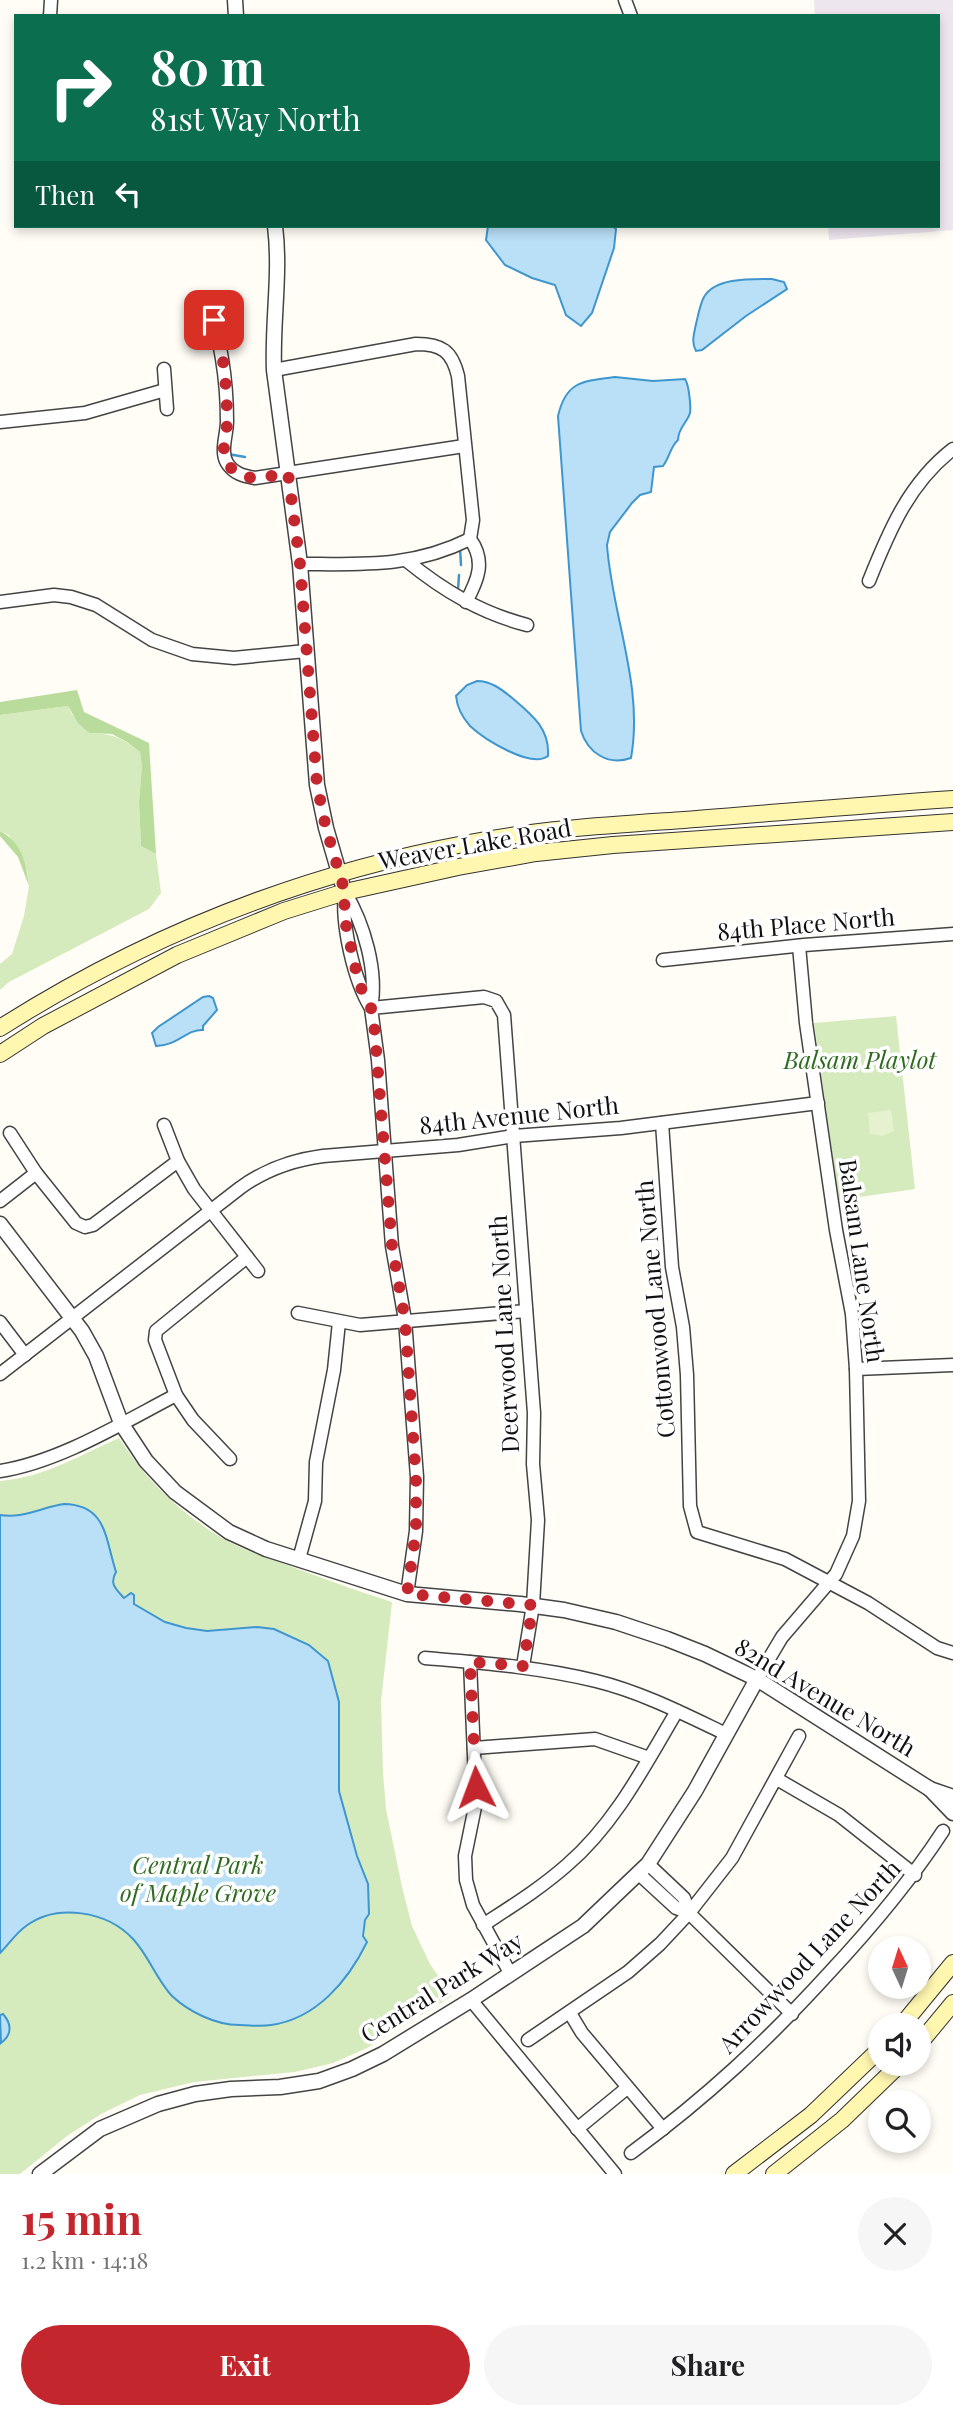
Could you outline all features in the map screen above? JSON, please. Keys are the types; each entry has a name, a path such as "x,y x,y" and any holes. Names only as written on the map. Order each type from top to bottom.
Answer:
{"main road":[{"name":"Weaver Lake Road","path":"0,1028 46,999 164,939 242,907 339,873 467,843 528,833 953,800"},
{"name":"Weaver Lake Road","path":"0,1054 54,1020 177,955 284,911 345,892 536,853 614,845 953,822"},
{"path":"912,2013 953,1963"},
{"path":"931,2030 953,2003"},
{"path":"734,2174 811,2115 868,2060"},
{"path":"774,2174 842,2120 888,2076"}],"street":[{"path":"275,228 278,279 274,370 300,564 317,785 326,828 345,892 344,916 359,984 371,1008 392,1246 405,1320 417,1495 415,1540 407,1594"},
{"path":"208,298 223,356 227,423 224,452 227,463 234,472 255,478 464,446"},
{"path":"274,370 416,344 432,344 445,350 455,361 473,520 470,539 478,550 480,564 479,578 466,602"},
{"path":"164,369 167,410"},
{"path":"0,422 85,413 165,390"},
{"path":"869,581 905,501 923,477 953,449"},
{"path":"300,564 407,561 442,552 470,539"},
{"path":"407,561 433,582 466,602 488,613 527,625"},
{"path":"0,603 54,595 71,597 96,605 152,640 192,654 233,658 306,651"},
{"name":"84th Place North","path":"663,960 953,934"},
{"name":"Balsam Lane North","path":"757,1679 782,1637 830,1583 848,1550 857,1523 859,1501 852,1314 837,1241 806,1023 799,946"},
{"name":"Deerwood Lane North","path":"371,1008 484,997 496,1001 504,1015 534,1413 533,1464 538,1520 533,1605 523,1666"},
{"name":"84th Avenue North","path":"0,1374 211,1210 251,1180 277,1166 302,1159 662,1123 818,1103"},
{"name":"Cottonwood Lane North","path":"662,1123 672,1267 683,1327 687,1375 690,1506 697,1532 785,1559 830,1583"},
{"path":"164,1125 178,1161 194,1189 258,1271"},
{"path":"10,1133 36,1173 76,1223 85,1227 93,1226 178,1161"},
{"path":"0,1201 36,1173"},
{"name":"82nd Avenue North","path":"0,1224 73,1319 96,1356 121,1423 155,1472 196,1509 241,1539 407,1594 564,1610 641,1631 705,1654 757,1679 930,1789 953,1797"},
{"path":"230,1459 193,1420 176,1395 155,1340 156,1331 247,1257"},
{"path":"298,1313 360,1325 526,1311"},
{"path":"0,1322 25,1355"},
{"path":"299,1559 315,1501 316,1462 329,1403 340,1322"},
{"path":"856,1369 953,1366"},
{"path":"0,1471 36,1464 176,1395"},
{"path":"830,1583 868,1603 937,1648 953,1653"},
{"path":"425,1658 523,1666 598,1681 677,1711 726,1734"},
{"path":"470,1662 476,1802 465,1868 473,1905 510,1973"},
{"name":"Central Park Way","path":"40,2174 100,2129 158,2104 195,2094 319,2081 352,2069 383,2054 471,2000 583,1926 644,1869 695,1791 757,1679"},
{"path":"483,1925 557,1873 591,1842 624,1800 677,1711"},
{"path":"528,2040 628,1972 660,1944 689,1913 732,1858 799,1736"},
{"path":"474,1748 595,1740 649,1758"},
{"path":"777,1779 839,1815 915,1875"},
{"name":"82nd Avenue North","path":"930,1789 953,1813"},
{"name":"Arrowwood Lane North","path":"631,2153 744,2062 792,2014 915,1875 943,1831"},
{"path":"644,1869 676,1908 689,1913 792,2014"},
{"path":"471,2000 615,2174"},
{"path":"570,2013 582,2033 626,2088 663,2129"},
{"path":"577,2129 626,2088"}],"shaded area":[{"path":"814,0 953,0 953,230 829,240 828,228 940,228 940,14 815,14"}],"green space":[{"path":"77,690 84,712 149,743 156,854 141,846 140,752 112,734 89,733 78,723 68,706 0,715 0,702"},
{"path":"68,706 89,733 116,737 140,752 141,846 156,854 161,893 149,909 9,982 0,990 0,964 12,954 24,916 29,886 27,871 9,835 0,831 0,715"},
{"path":"0,831 18,847 29,886 18,857 0,836"},
{"name":"Balsam Playlot","path":"896,1016 915,1189 839,1200 814,1023"},
{"path":"891,1110 894,1131 882,1136 870,1134 868,1113"},
{"name":"Central Park of Maple Grove","path":"119,1438 164,1494 192,1518 222,1538 263,1556 392,1602 381,1701 386,1809 412,1926 430,1964 452,1996 367,2048 333,2063 295,2072 194,2082 140,2095 101,2114 67,2136 20,2174 0,2174 0,1481 47,1470"}],"water":[{"path":"488,228 616,229 614,248 592,313 581,326 566,315 555,285 505,265 486,240"},
{"path":"772,279 784,282 787,289 702,350 696,351 693,341 696,324 709,290 735,280"},
{"path":"615,377 653,381 685,379 690,410 665,463 663,466 654,467 651,492 640,495 632,503 610,532 607,545 633,704 631,758 623,760 600,756 589,746 581,731 558,416 561,404 571,389 585,382"},
{"path":"477,681 500,688 538,722 546,737 548,756 531,759 520,756 496,745 470,726 461,712 456,696 467,685"},
{"path":"203,997 213,998 217,1010 203,1026 203,1030 156,1046 152,1033 158,1027"},
{"path":"64,1504 89,1510 96,1517 106,1536 116,1572 114,1586 124,1598 131,1593 134,1595 134,1604 165,1622 186,1628 207,1631 257,1627 274,1629 309,1645 328,1661 339,1702 339,1791 357,1856 368,1884 369,1914 365,1920 363,1936 367,1942 340,1984 329,1996 302,2015 263,2026 221,2023 203,2017 172,1996 139,1946 122,1929 110,1922 81,1913 52,1914 38,1919 22,1929 0,1953 0,1515 25,1514"},
{"path":"3,2014 9,2029 1,2043 0,2015"}],"waterway":[{"path":"228,454 245,457"},
{"path":"460,548 461,565"},
{"path":"458,590 459,575"}],"route":[{"path":"214,320 223,356 227,423 224,452 227,463 234,472 255,478 288,473 300,564 317,785 326,828 345,892 343,910 359,984 371,1008 374,1023 392,1246 405,1320 417,1495 416,1531 407,1594 533,1605 523,1666 470,1662 476,1787"}]}
